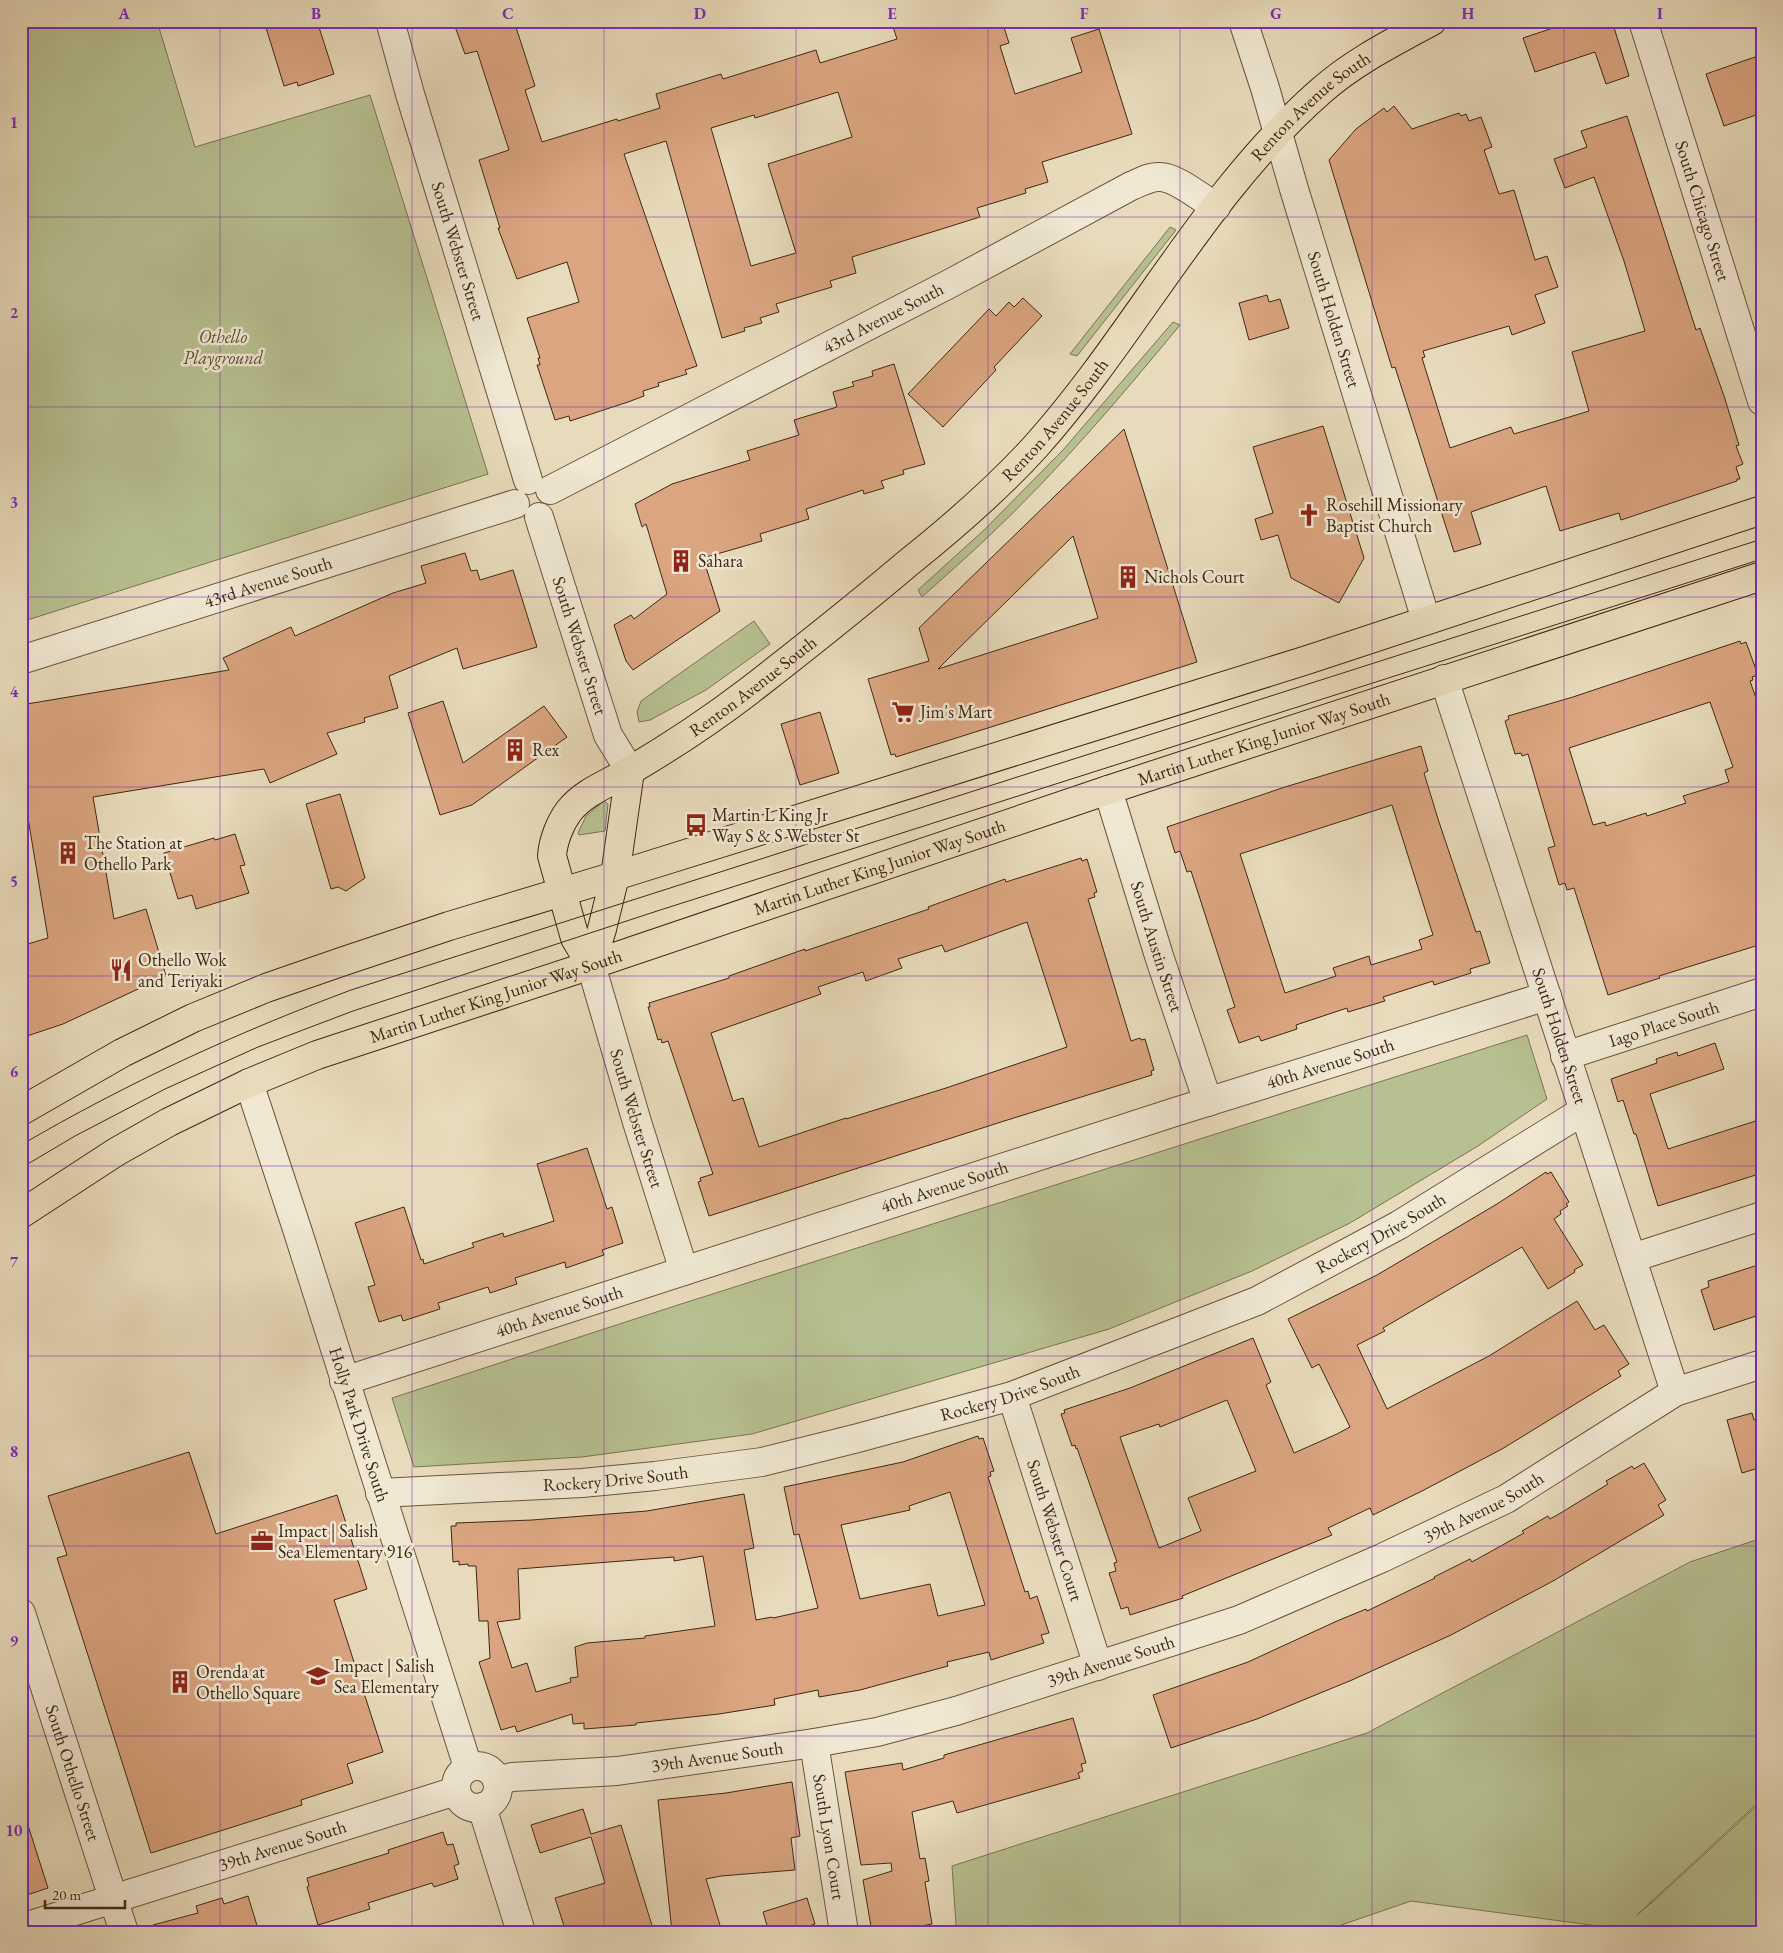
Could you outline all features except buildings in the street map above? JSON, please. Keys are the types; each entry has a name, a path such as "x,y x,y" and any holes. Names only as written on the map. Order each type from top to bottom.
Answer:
{"main road":[{"name":"Renton Avenue South","path":"591,964 575,938 552,856 553,846 560,828 570,811 589,793 630,771 711,720 853,610 967,514 1034,448 1083,390 1181,252 1278,133 1323,89 1360,61 1432,21"},
{"path":"21,1111 122,1053 230,1003 400,942 1307,660 1762,510"},
{"name":"Martin Luther King Junior Way South","path":"21,1214 122,1148 190,1111 249,1083 350,1043 1108,790 1762,576"},
{"path":"591,964 602,930 615,876 630,771"}],"street":[{"name":"South Webster Street","path":"390,21 410,94 475,301 539,485"},
{"name":"South Holden Street","path":"1242,21 1265,88 1426,620"},
{"name":"South Chicago Street","path":"1643,21 1762,401"},
{"name":"43rd Avenue South","path":"539,485 943,287 1149,178 1171,178 1216,207"},
{"path":"521,484 539,485 552,500 550,507 546,513 539,517 525,515 516,504 517,490 521,484"},
{"name":"43rd Avenue South","path":"21,660 516,504"},
{"name":"South Webster Street","path":"539,517 608,735 630,771"},
{"name":"South Holden Street","path":"1444,679 1674,1392"},
{"name":"South Austin Street","path":"1108,790 1159,956 1208,1102"},
{"name":"South Webster Street","path":"591,964 637,1122 684,1271"},
{"name":"Iago Place South","path":"1565,1056 1762,992"},
{"name":"40th Avenue South","path":"344,1381 1208,1102 1547,996"},
{"name":"Holly Park Drive South","path":"249,1083 468,1767"},
{"name":"Rockery Drive South","path":"380,1493 582,1483 655,1476 762,1462 1012,1396 1256,1301 1399,1225 1583,1111"},
{"path":"1632,1258 1762,1216"},
{"path":"1674,1392 1762,1364"},
{"name":"39th Avenue South","path":"497,1781 512,1777 616,1771 814,1743 877,1732 956,1711 1239,1620 1382,1558 1498,1504 1674,1392"},
{"name":"South Webster Court","path":"1012,1396 1098,1666"},
{"name":"South Othello Street","path":"21,1613 124,1932"},
{"name":"South Lyon Court","path":"814,1743 844,1932"},
{"path":"479,1766 486,1768 492,1772 497,1781 498,1791 495,1797 491,1802 482,1807 472,1808 466,1805 460,1801 456,1791 456,1780 468,1767 479,1766"},
{"name":"39th Avenue South","path":"21,1928 456,1791"},
{"path":"482,1807 521,1932"}],"green space":[{"name":"Othello Playground","path":"21,21 157,21 195,147 370,95 488,474 21,622"},
{"path":"1170,227 1176,230 1077,356 1070,354"},
{"path":"1173,322 1180,325 1111,408 1063,461 1013,513 922,597 918,590 984,530 1063,450"},
{"path":"754,621 770,644 706,690 650,720 639,722 637,712 641,701"},
{"path":"604,801 608,804 605,831 579,835 578,833 586,816"},
{"path":"1527,1035 1547,1099 1478,1146 1350,1223 1252,1271 1109,1329 752,1434 582,1457 414,1467 392,1398"},
{"path":"1762,1538 1762,1799 1637,1915 1762,1801 1762,1932 1619,1932 1621,1929 1411,1901 1321,1932 939,1932 956,1925 952,1866 1367,1733 1690,1562"}],"tram line":[{"path":"21,1145 101,1101 183,1060 308,1006 351,990 1762,539"},
{"path":"21,1168 75,1136 165,1089 258,1047 353,1011 654,912 1762,559"}],"place":[{"name":"Rosehill Missionary Baptist Church","path":"1309,515"},
{"name":"Sahara","path":"681,561"},
{"name":"Nichols Court","path":"1128,577"},
{"name":"Jim's Mart","path":"903,712"},
{"name":"Rex","path":"515,750"},
{"name":"Martin L King Jr Way S & S Webster St","path":"696,825"},
{"name":"The Station at Othello Park","path":"68,853"},
{"name":"Othello Wok and Teriyaki","path":"121,970"},
{"name":"Impact | Salish Sea Elementary 916","path":"262,1541"},
{"name":"Impact | Salish Sea Elementary","path":"318,1676"},
{"name":"Orenda at Othello Square","path":"180,1682"}]}
